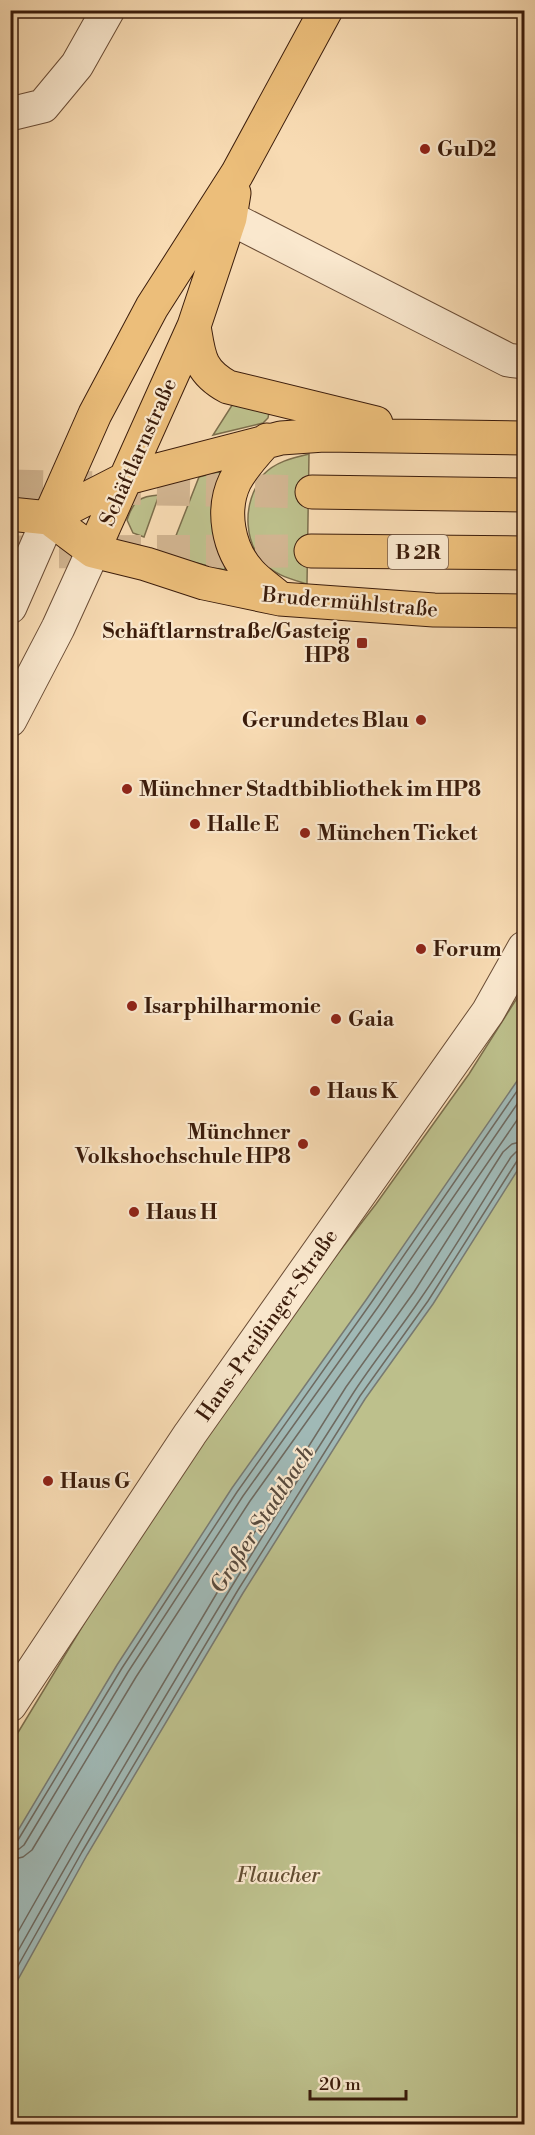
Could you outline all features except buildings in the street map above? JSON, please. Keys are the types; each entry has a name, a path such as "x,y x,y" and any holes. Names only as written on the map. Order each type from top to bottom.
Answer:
{"main road":[{"name":"Schäftlarnstraße","path":"49,518 94,414 152,307 237,174 326,10"},
{"name":"Schäftlarnstraße","path":"93,551 194,326 230,218 237,174"},
{"path":"194,326 202,364 210,375 228,387 433,437"},
{"path":"10,514 49,518 127,478 267,440 310,435 525,438"},
{"path":"267,440 236,480 229,500 228,520 232,541 240,560 251,574 280,599"},
{"path":"312,492 525,495"},
{"name":"Brudermühlstraße","path":"49,518 93,551 146,564 204,583 280,599 434,610 525,611"},
{"name":"B 2R","path":"311,551 525,553"}],"street":[{"path":"10,114 44,106 77,65 108,10"},
{"path":"230,218 508,360 525,362"},
{"name":"Schäftlarnstraße","path":"10,607 49,518"},
{"name":"Schäftlarnstraße","path":"10,720 58,628 93,551"},
{"name":"Hans-Preißinger-Straße","path":"10,1705 190,1434 488,1012 525,948"}],"green space":[{"path":"236,399 269,412 268,418 263,423 213,435"},
{"path":"309,454 307,584 277,573 262,561 252,544 248,515 252,496 263,475 278,464"},
{"path":"221,473 225,570 168,556 199,477"},
{"path":"159,495 144,537 133,533 127,520 132,508 142,498"},
{"name":"Flaucher","path":"524,987 524,2124 11,2124 11,1744 125,1556 268,1344 376,1204 469,1074"}],"water":[{"name":"Großer Stadtbach","path":"524,1071 524,1160 433,1304 365,1399 243,1593 87,1855 11,1992 11,1842 117,1665 232,1488 366,1300"}],"tunnel":[{"path":"10,486 312,492"},
{"path":"10,552 311,551"}],"place":[{"name":"GuD2","path":"425,149"},
{"name":"Schäftlarnstraße/Gasteig HP8","path":"362,643"},
{"name":"Gerundetes Blau","path":"421,720"},
{"name":"Münchner Stadtbibliothek im HP8","path":"127,789"},
{"name":"Halle E","path":"195,824"},
{"name":"München Ticket","path":"305,833"},
{"name":"Forum","path":"421,949"},
{"name":"Isarphilharmonie","path":"132,1006"},
{"name":"Gaia","path":"336,1019"},
{"name":"Haus K","path":"315,1091"},
{"name":"Münchner Volkshochschule HP8","path":"303,1144"},
{"name":"Haus H","path":"134,1212"},
{"name":"Haus G","path":"48,1481"}]}
